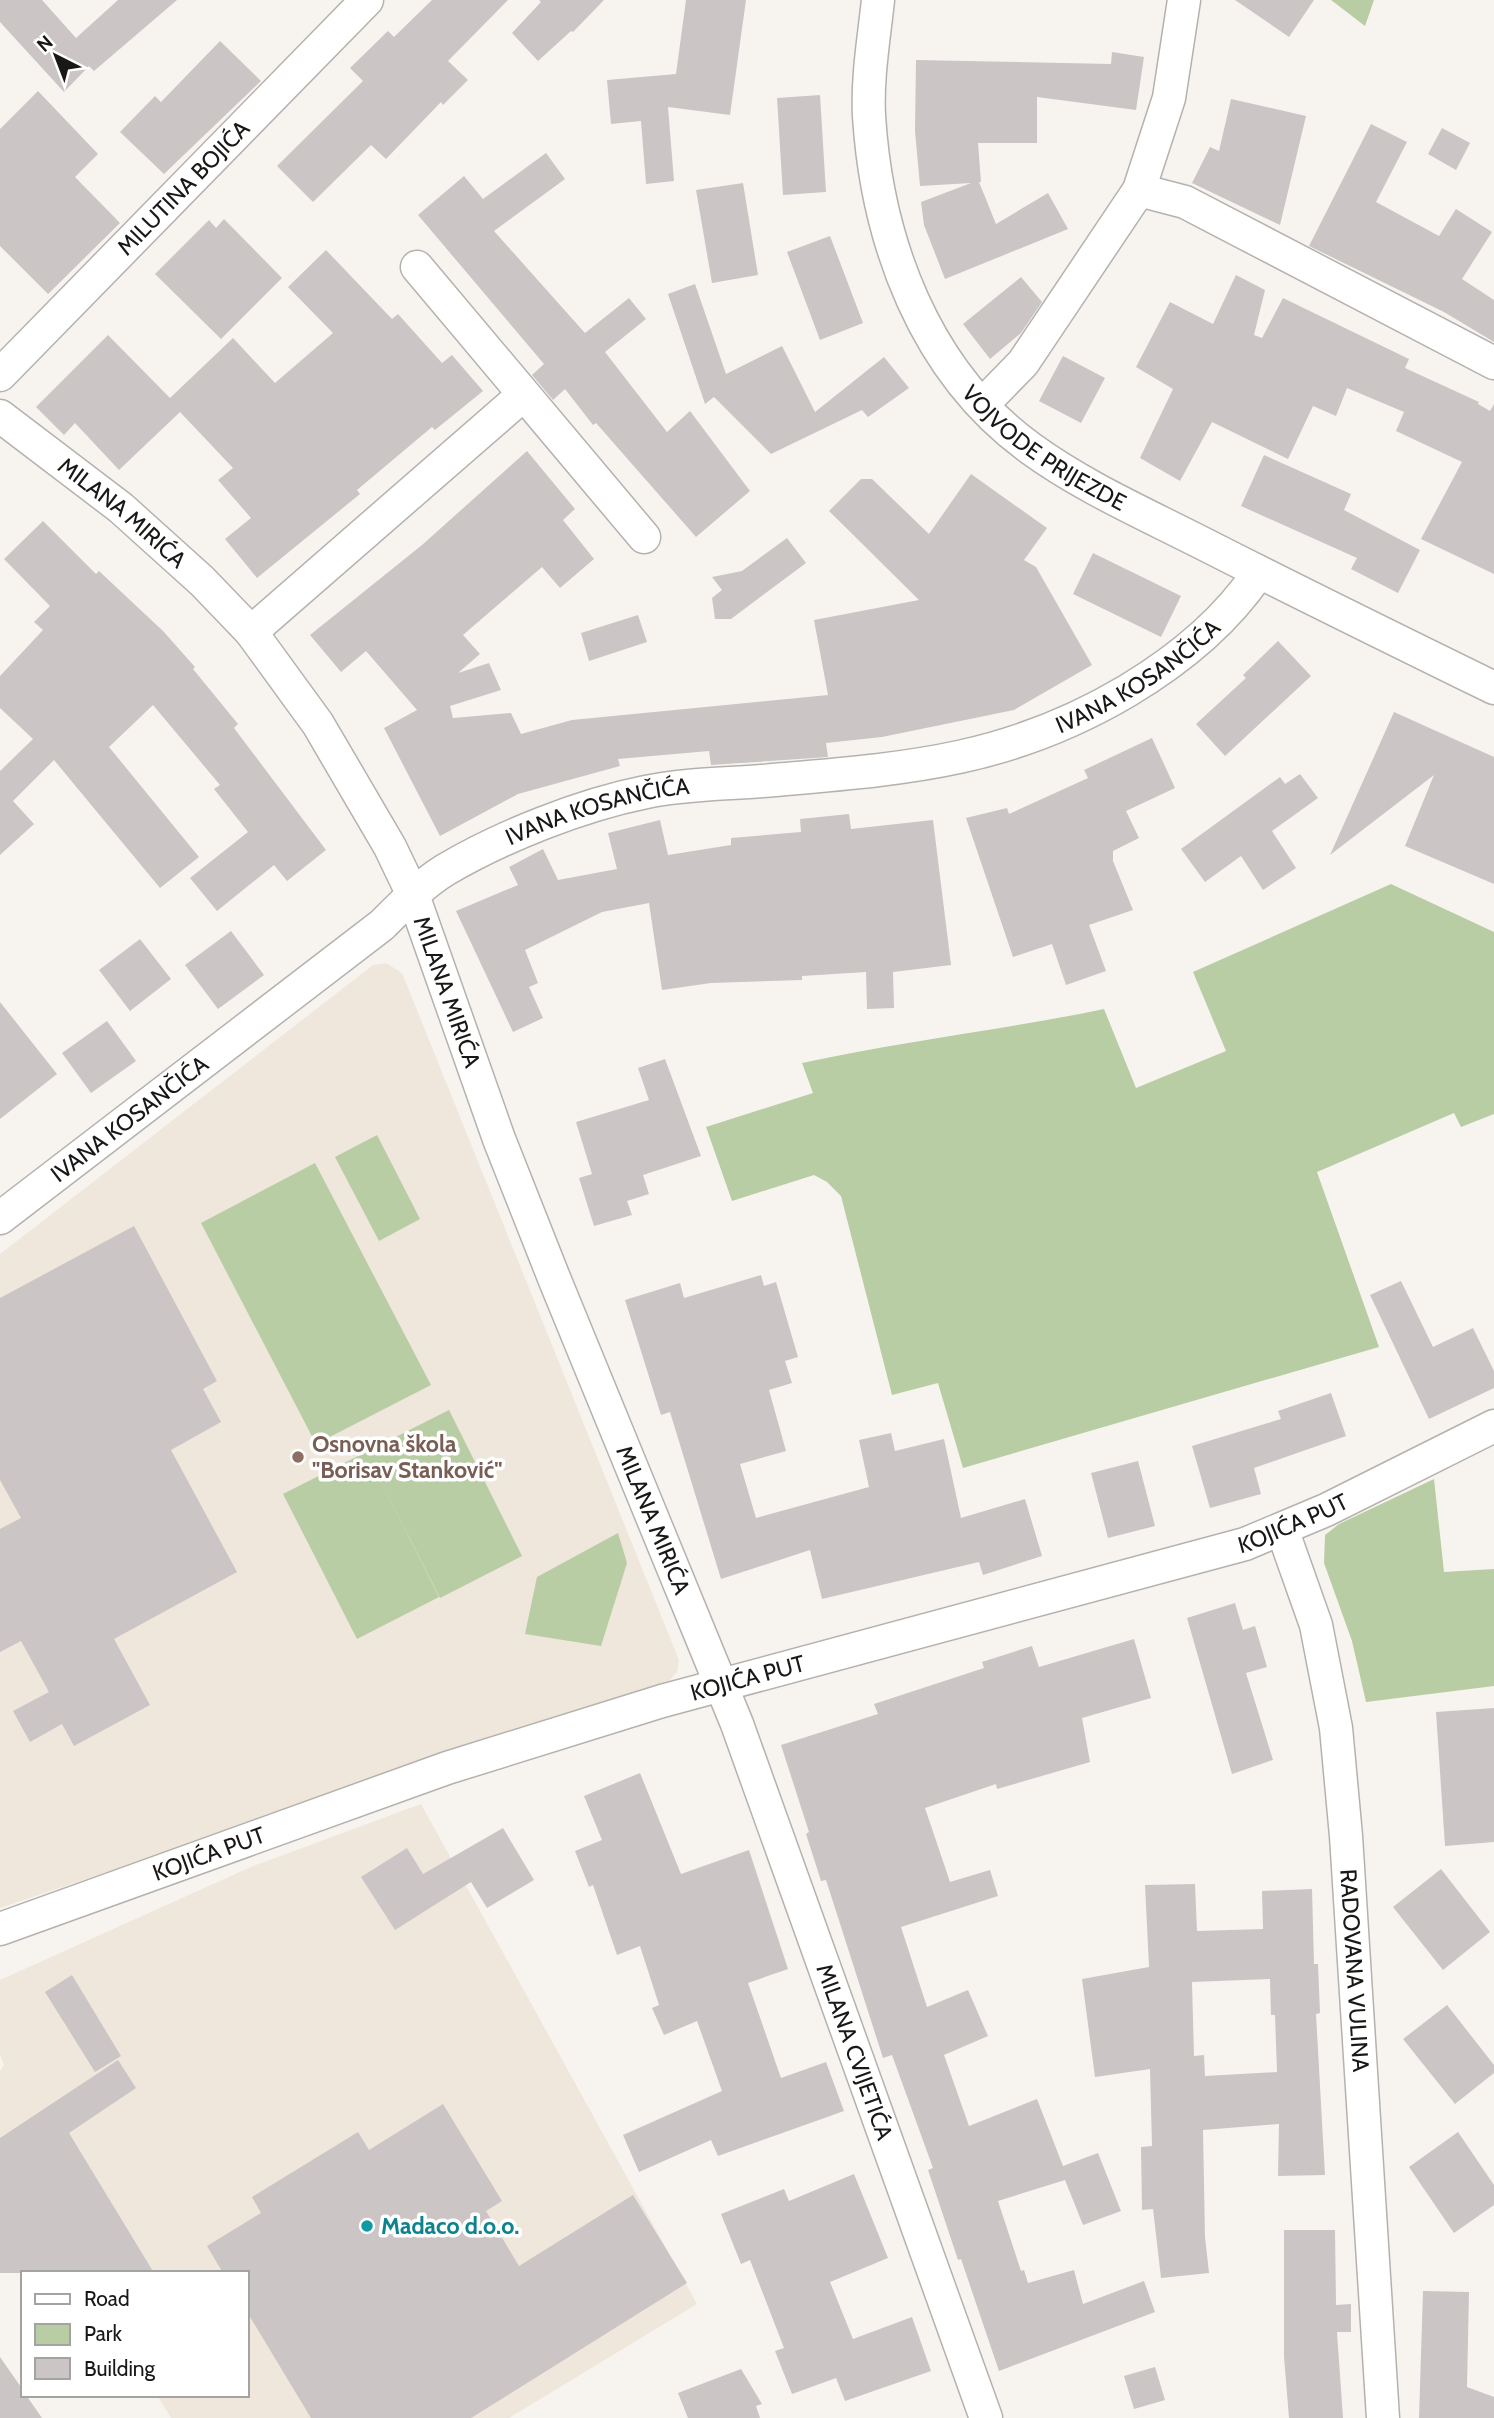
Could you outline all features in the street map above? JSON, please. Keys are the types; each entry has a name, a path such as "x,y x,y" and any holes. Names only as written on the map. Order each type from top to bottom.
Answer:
{"street":[{"name":"MILUTINA BOJIĆA","path":"0,375 367,0"},
{"name":"VOJVODE PRIJEZDE","path":"878,0 869,114 876,184 886,227 912,300 928,331 983,404 1027,446 1063,470 1259,572 1494,688"},
{"path":"983,404 1023,363 1139,190 1169,98 1184,0"},
{"path":"1139,190 1185,202 1494,363"},
{"path":"417,267 522,396 643,537"},
{"path":"251,632 522,396"},
{"name":"MILANA MIRIĆA","path":"0,416 130,516 201,581 251,632 294,687 341,760 413,895 504,1152 720,1685"},
{"name":"IVANA KOSANČIĆA","path":"0,1218 382,925 413,895 445,870 522,834 604,802 681,787 881,770 956,759 1009,746 1061,727 1166,668 1238,603 1259,572"},
{"name":"KOJIĆA PUT","path":"0,1929 447,1768 720,1685 1204,1556 1282,1529 1494,1426"},
{"name":"RADOVANA VULINA","path":"1282,1529 1316,1625 1336,1728 1346,1836 1382,2418"},
{"name":"MILANA CVIJETIĆA","path":"720,1685 737,1724 986,2418"}],"shaded area":[{"name":"Osnovna škola \"Borisav Stanković\"","path":"386,963 402,973 679,1660 677,1672 668,1682 0,1908 0,1254 373,965"},
{"path":"421,1804 697,2304 509,2418 171,2418 158,2397 248,2397 248,2271 80,2271 0,2140 0,2071 4,2065 0,2055 0,1980 253,1866"}],"green space":[{"path":"1331,0 1374,0 1365,26"},
{"path":"1391,884 1494,932 1494,1114 1461,1127 1454,1113 1317,1172 1379,1347 963,1468 938,1383 892,1395 841,1196 827,1182 814,1175 732,1201 706,1127 813,1093 802,1063 1104,1009 1136,1088 1226,1051 1193,972"},
{"path":"377,1135 420,1219 379,1241 335,1157"},
{"path":"315,1163 431,1385 316,1444 201,1223"},
{"path":"449,1410 522,1556 440,1598 376,1472 439,1597 357,1639 283,1494"},
{"path":"1434,1479 1444,1572 1494,1569 1494,1686 1366,1702 1352,1641 1324,1563 1325,1535 1339,1524"},
{"path":"618,1533 627,1563 601,1646 525,1634 537,1577"}],"building":[{"path":"0,0 42,0 76,38 118,0 177,0 94,71 89,66 64,92 0,22"},
{"path":"432,0 508,0 448,61 468,80 443,105 441,102 386,159 371,145 313,202 277,166 363,81 350,68 388,31 394,37"},
{"path":"539,0 604,0 573,32 538,61 512,33 541,2"},
{"path":"686,0 746,0 730,115 668,107 674,181 646,184 641,121 611,124 607,80 676,74"},
{"path":"1235,0 1314,0 1289,37"},
{"path":"220,41 261,81 164,174 120,132 155,96 161,102"},
{"path":"1112,52 1144,57 1136,110 1037,97 1037,143 978,143 979,182 996,224 1048,193 1068,229 945,279 924,225 921,202 971,183 920,186 915,131 916,60 1111,64"},
{"path":"38,91 98,154 75,177 120,223 48,294 0,246 0,129"},
{"path":"820,95 826,192 783,195 777,98"},
{"path":"1231,99 1306,116 1280,225 1192,183 1210,147 1219,151"},
{"path":"1371,124 1407,142 1376,202 1439,236 1456,209 1492,232 1462,279 1494,300 1494,342 1444,312 1309,246"},
{"path":"1442,128 1470,143 1456,170 1428,154"},
{"path":"546,153 565,179 494,231 585,333 629,298 646,319 605,352 667,432 690,411 750,491 696,537 596,423 593,425 565,389 553,400 532,375 544,364 418,215 464,176 483,199"},
{"path":"743,183 758,275 712,283 696,190"},
{"path":"224,219 282,278 221,339 155,274 209,220 216,228"},
{"path":"830,236 863,323 820,340 787,252"},
{"path":"326,250 392,319 398,314 442,363 452,355 483,391 435,430 432,427 357,490 360,494 257,578 225,539 251,518 218,480 233,468 180,412 119,470 75,423 64,435 36,407 108,335 170,398 233,338 275,383 333,333 288,287"},
{"path":"1236,275 1265,290 1254,335 1262,338 1283,298 1409,359 1405,368 1479,402 1478,404 1490,411 1494,404 1494,574 1421,539 1462,462 1396,431 1404,412 1347,388 1336,416 1313,406 1288,459 1212,422 1180,481 1140,458 1173,389 1136,367 1170,302 1213,324"},
{"path":"1021,277 1042,302 1021,333 990,359 963,324"},
{"path":"695,284 726,374 782,346 815,412 884,357 909,388 868,417 862,410 771,454 714,397 705,404 668,294"},
{"path":"1063,356 1105,378 1081,423 1039,401"},
{"path":"527,451 575,509 563,520 594,559 560,588 542,567 463,635 480,654 458,673 489,663 501,690 450,706 453,718 511,713 521,734 572,720 828,695 814,620 919,600 829,511 861,479 872,479 929,534 971,474 1047,528 1024,560 1036,567 1092,665 1014,710 882,737 826,743 828,757 711,765 709,751 618,759 620,766 518,794 440,836 384,728 417,710 366,651 341,672 310,635 422,545"},
{"path":"1264,455 1351,494 1344,510 1420,550 1398,593 1351,569 1357,558 1241,506"},
{"path":"43,521 96,574 99,571 163,631 195,667 193,669 238,724 234,728 326,850 287,881 274,865 217,911 190,878 248,832 214,789 220,785 153,705 109,747 199,857 160,888 54,760 13,801 34,824 0,855 0,771 33,739 0,708 0,676 43,630 34,622 50,606 4,559"},
{"path":"787,538 806,563 731,619 715,619 712,598 722,590 712,577 742,571"},
{"path":"1093,553 1181,596 1161,637 1073,594"},
{"path":"638,615 647,642 589,661 581,633"},
{"path":"1278,641 1311,676 1225,756 1196,724 1246,678 1243,675"},
{"path":"1394,712 1494,757 1494,884 1405,846 1434,775 1330,855"},
{"path":"1152,738 1175,788 1126,811 1139,838 1113,851 1113,861 1133,910 1089,925 1106,971 1066,985 1052,944 1013,957 966,818 1007,808 1009,814 1088,778 1084,770"},
{"path":"1300,774 1318,798 1272,831 1296,868 1263,890 1241,856 1205,882 1181,849 1280,777 1285,784"},
{"path":"849,814 851,829 933,820 951,965 893,972 894,1008 867,1009 866,972 802,976 802,980 711,983 662,990 649,903 602,912 525,950 538,983 529,987 543,1018 513,1032 456,911 518,885 509,867 543,849 558,880 617,869 608,833 660,820 668,855 731,845 731,838 801,832 800,819"},
{"path":"231,931 264,975 218,1009 185,965"},
{"path":"140,939 171,979 130,1011 99,970"},
{"path":"0,1002 57,1074 0,1119"},
{"path":"107,1021 136,1061 91,1093 62,1053"},
{"path":"665,1059 701,1156 643,1175 649,1194 627,1201 632,1215 594,1226 579,1178 592,1174 576,1122 649,1100 638,1068"},
{"path":"134,1226 217,1381 203,1389 221,1422 171,1450 237,1572 114,1639 150,1705 74,1746 62,1724 30,1742 13,1711 49,1692 21,1641 0,1652 0,1529 21,1518 0,1480 0,1298"},
{"path":"761,1275 764,1286 776,1282 798,1357 785,1361 792,1383 769,1390 786,1451 740,1464 756,1518 869,1487 859,1440 891,1433 895,1451 944,1439 961,1518 1025,1499 1042,1556 983,1575 979,1562 822,1599 810,1550 721,1579 670,1412 661,1415 625,1300 680,1283 684,1298"},
{"path":"1401,1281 1433,1347 1473,1328 1494,1371 1494,1388 1429,1419 1370,1295"},
{"path":"1331,1393 1346,1436 1254,1468 1261,1494 1210,1508 1192,1446 1281,1419 1278,1411"},
{"path":"1138,1461 1155,1526 1108,1538 1091,1473"},
{"path":"1235,1603 1243,1630 1255,1626 1267,1667 1246,1673 1273,1760 1232,1774 1187,1618"},
{"path":"1134,1639 1151,1698 1082,1718 1090,1762 997,1789 996,1784 925,1808 950,1882 990,1870 998,1896 901,1927 927,2007 968,1990 988,2036 944,2055 969,2126 1037,2099 1063,2166 1098,2153 1121,2211 1083,2225 1065,2180 998,2201 1021,2271 1024,2270 1028,2283 1074,2270 1083,2304 1144,2281 1155,2312 999,2371 961,2259 958,2260 928,2170 933,2168 892,2055 883,2058 826,1880 821,1881 806,1834 809,1832 781,1745 878,1714 874,1704 984,1668 982,1662 1032,1646 1039,1667"},
{"path":"1494,1708 1494,1842 1445,1846 1436,1712"},
{"path":"640,1773 681,1874 749,1850 788,1969 748,1983 781,2078 826,2062 844,2111 718,2156 711,2140 639,2172 623,2135 722,2091 697,2021 664,2035 652,2008 659,2005 640,1946 617,1955 593,1885 589,1887 575,1851 602,1840 584,1796"},
{"path":"503,1828 534,1880 487,1908 471,1882 395,1930 361,1877 407,1848 423,1874"},
{"path":"1441,1869 1490,1932 1443,1970 1393,1907"},
{"path":"1195,1884 1197,1931 1263,1929 1262,1891 1312,1889 1314,1964 1318,1964 1320,2013 1316,2014 1325,2175 1278,2176 1279,2124 1203,2130 1205,2237 1209,2273 1161,2278 1153,2209 1142,2210 1141,2147 1152,2146 1150,2069 1095,2077 1082,1979 1149,1967 1145,1885","holes":["1270,1979 1271,2015 1275,2015 1277,2072 1205,2076 1204,2055 1194,2056 1192,1982"]},
{"path":"72,1975 121,2056 95,2072 45,1992"},
{"path":"1447,2005 1494,2065 1494,2073 1455,2104 1403,2039"},
{"path":"118,2060 136,2088 69,2133 153,2271 0,2273 0,2138"},
{"path":"443,2104 502,2201 486,2211 519,2266 633,2195 687,2283 471,2418 311,2418 248,2314 248,2271 222,2271 207,2246 261,2213 252,2197 358,2132 369,2150"},
{"path":"1458,2132 1494,2185 1494,2205 1454,2233 1409,2167"},
{"path":"854,2174 888,2258 830,2282 853,2339 912,2317 931,2371 845,2401 836,2378 792,2394 775,2351 784,2348 750,2260 741,2264 721,2214 784,2189 789,2201"},
{"path":"1284,2230 1335,2230 1336,2305 1351,2304 1351,2332 1337,2332 1343,2418 1289,2418 1284,2357"},
{"path":"1423,2291 1469,2292 1467,2387 1494,2397 1494,2418 1419,2418"},
{"path":"0,2357 21,2387 21,2397 27,2397 42,2418 0,2418"},
{"path":"1155,2367 1165,2400 1134,2409 1124,2376"},
{"path":"741,2369 762,2404 756,2406 760,2418 688,2418 678,2393"}],"place":[{"name":"Osnovna škola \"Borisav Stanković\"","path":"298,1457"},
{"name":"Madaco d.o.o.","path":"367,2226"}]}
